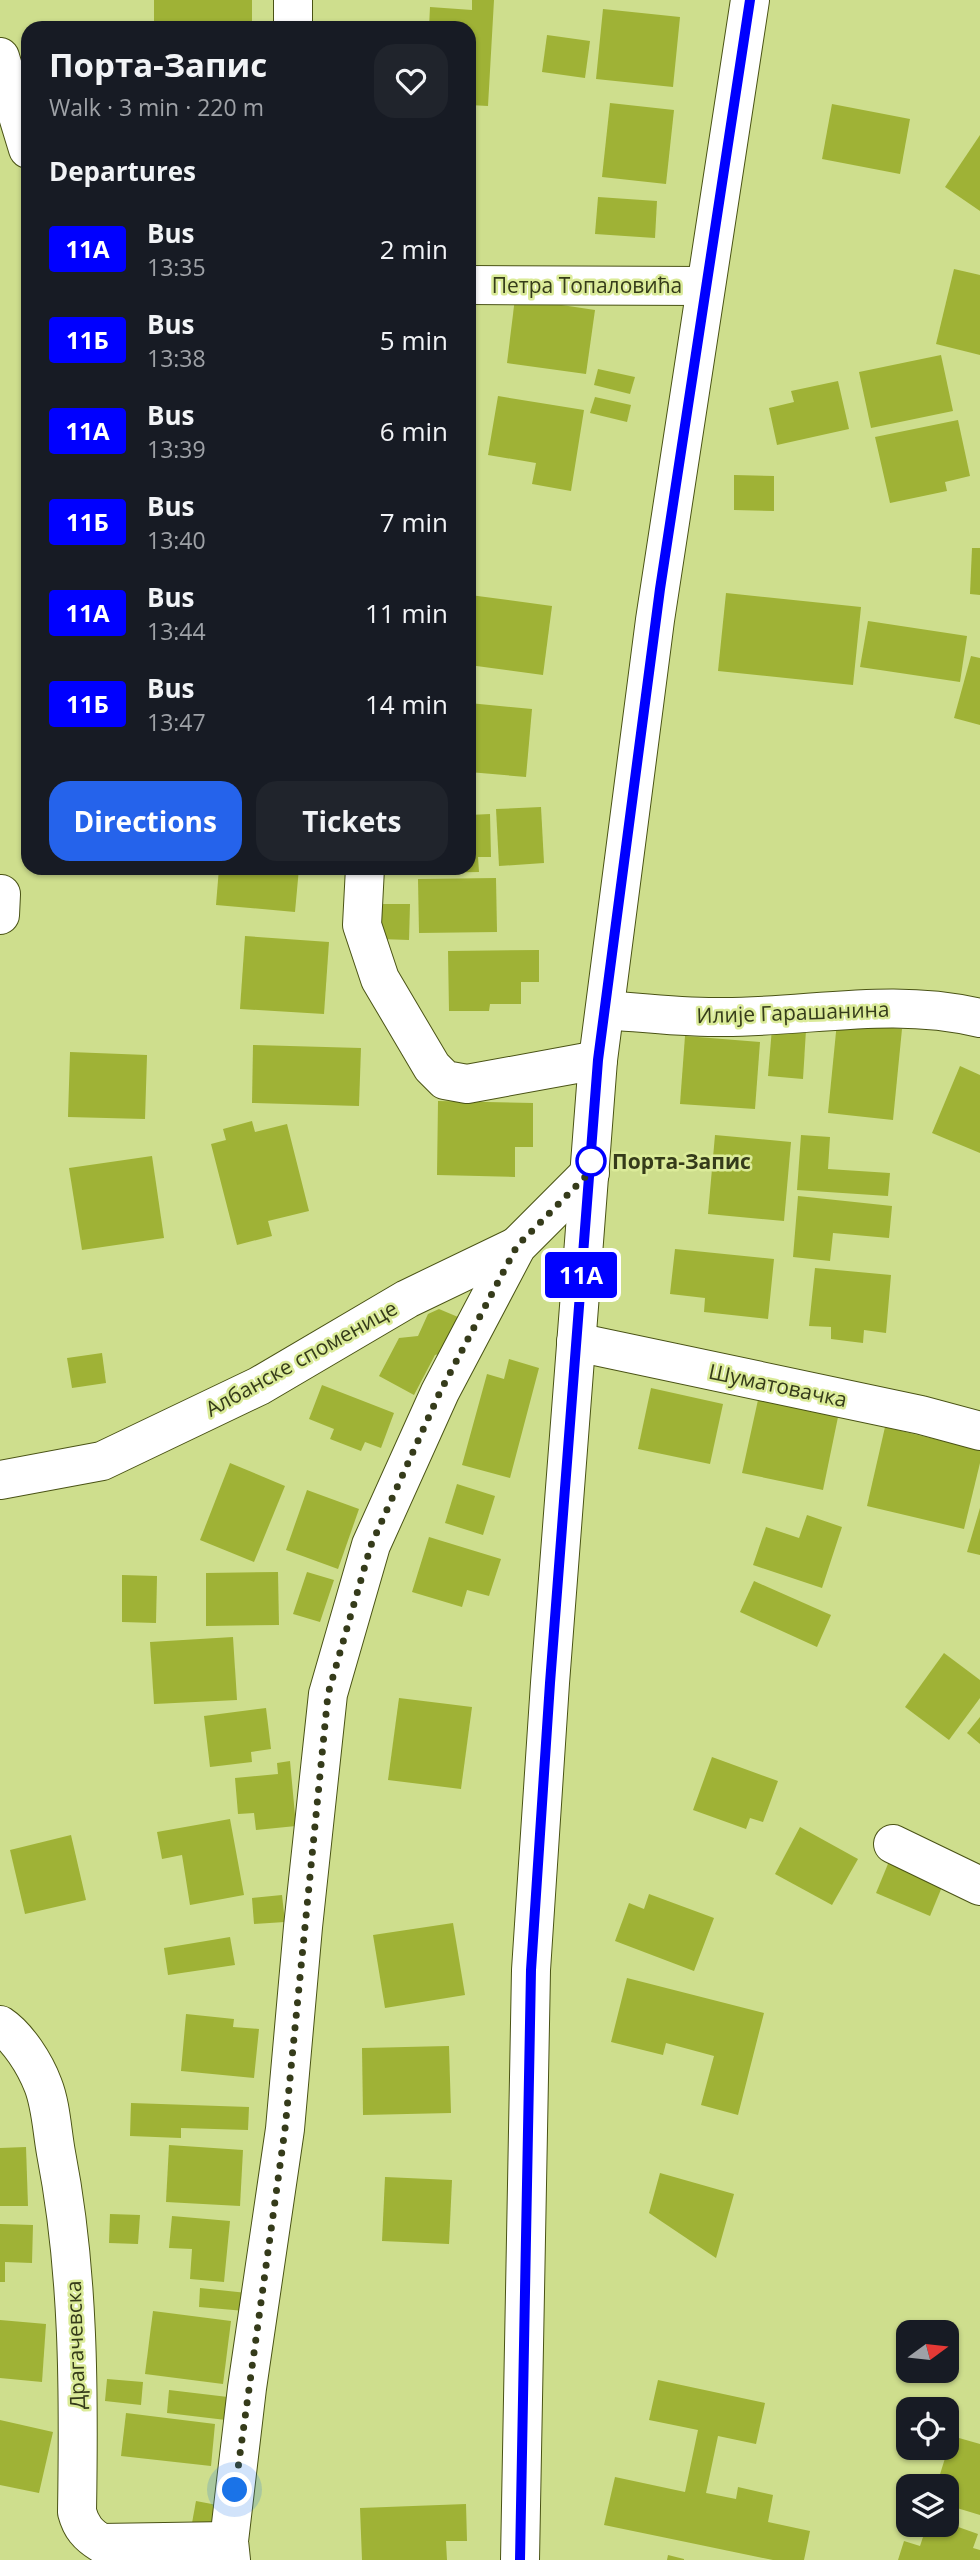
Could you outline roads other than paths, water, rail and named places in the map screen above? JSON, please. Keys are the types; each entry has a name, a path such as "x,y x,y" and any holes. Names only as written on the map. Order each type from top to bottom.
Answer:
{"street":[{"path":"293,0 293,21"},
{"path":"520,2560 531,1970 598,1060 655,620 750,0"},
{"path":"0,57 21,126"},
{"name":"Петра Топаловића","path":"476,285 705,286"},
{"path":"365,875 362,925 380,979 432,1067 445,1080 467,1084 598,1060"},
{"name":"Илије Гарашанина","path":"606,1010 724,1017 821,1009 925,1009 980,1018"},
{"path":"230,2551 247,2388 285,2129 328,1694 371,1545 440,1392 517,1246 590,1172"},
{"name":"Албанске споменице","path":"0,1480 102,1461 259,1386 407,1300 517,1246"},
{"name":"Шуматовачка","path":"576,1342 921,1415 980,1431"},
{"path":"893,1844 980,1886"},
{"name":"Драгачевска","path":"0,2025 18,2042 43,2085 62,2183 72,2265 79,2393 77,2512 80,2522 92,2538 101,2543 230,2551"}],"place":[{"name":"Порта-Запис","path":"591,1161"}]}
